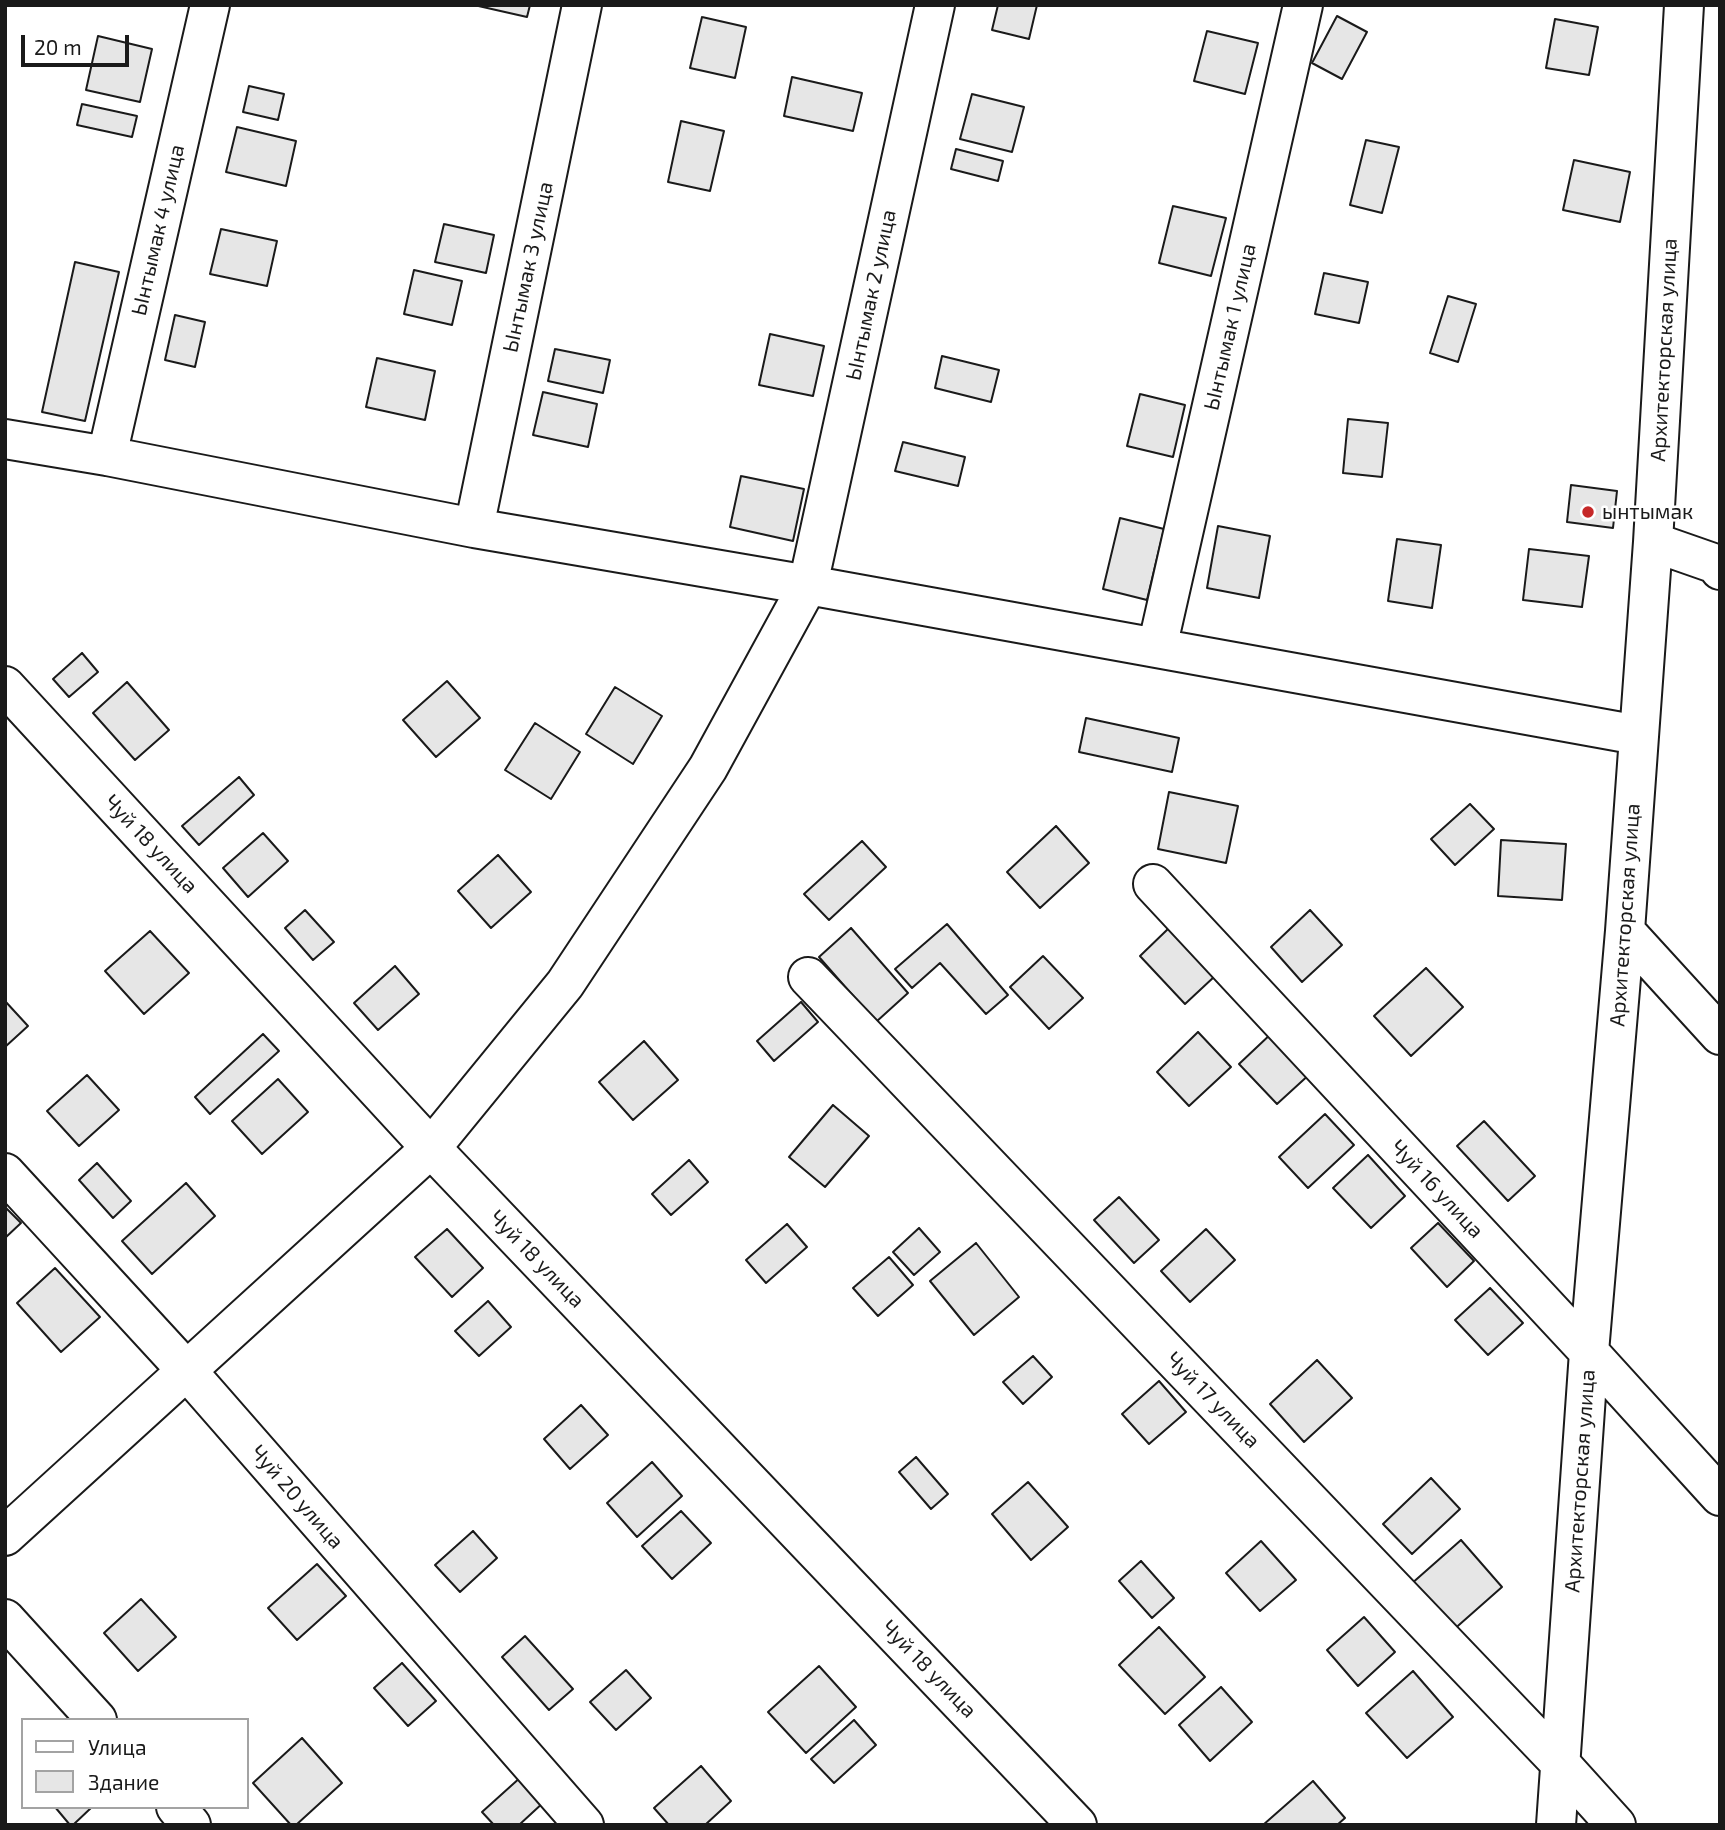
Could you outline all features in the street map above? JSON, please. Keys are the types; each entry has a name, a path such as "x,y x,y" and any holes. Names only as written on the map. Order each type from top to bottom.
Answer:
{"street":[{"name":"Ынтымак 4 улица","path":"107,456 210,5"},
{"name":"Ынтымак 3 улица","path":"474,528 582,5"},
{"name":"Ынтымак 2 улица","path":"5,1536 431,1148 565,984 708,768 808,584 934,5"},
{"name":"Ынтымак 1 улица","path":"1157,648 1303,5"},
{"name":"Архитекторская улица","path":"1556,1825 1589,1352 1625,930 1654,542 1684,5"},
{"path":"5,439 107,456 474,528 808,584 1638,735"},
{"path":"1654,542 1716,564 1720,570"},
{"name":"Чуй 18 улица","path":"5,686 431,1148 1077,1825"},
{"name":"Чуй 16 улица","path":"1153,884 1720,1496"},
{"path":"1625,930 1720,1035"},
{"name":"Чуй 17 улица","path":"808,977 1559,1762 1616,1825"},
{"name":"Чуй 20 улица","path":"5,1173 187,1371 584,1825"},
{"path":"5,1619 95,1718"},
{"path":"178,1809 191,1825"}],"building":[{"path":"474,5 530,5 527,17"},
{"path":"998,5 1037,5 1029,39 992,30"},
{"path":"1337,16 1367,32 1342,79 1312,63"},
{"path":"702,17 746,27 735,78 690,68"},
{"path":"1555,19 1598,27 1589,75 1546,68"},
{"path":"1207,31 1258,43 1245,94 1194,81"},
{"path":"98,36 152,49 140,102 86,90"},
{"path":"792,77 862,93 853,131 784,116"},
{"path":"249,86 284,94 278,120 243,112"},
{"path":"972,94 1024,107 1012,152 960,139"},
{"path":"82,104 137,116 132,137 77,125"},
{"path":"681,121 724,131 710,191 668,182"},
{"path":"237,127 296,141 286,186 226,172"},
{"path":"1366,140 1399,147 1382,213 1350,205"},
{"path":"956,149 1003,161 998,181 951,169"},
{"path":"1574,160 1630,172 1620,222 1563,210"},
{"path":"1173,206 1226,218 1211,276 1159,263"},
{"path":"444,224 494,235 486,273 435,262"},
{"path":"221,229 277,241 267,286 210,274"},
{"path":"75,262 119,272 85,421 42,412"},
{"path":"414,270 462,281 452,325 404,314"},
{"path":"1324,273 1368,282 1359,323 1315,314"},
{"path":"1448,296 1476,304 1458,362 1430,353"},
{"path":"175,315 205,322 195,367 165,360"},
{"path":"770,334 824,346 813,396 759,385"},
{"path":"555,349 610,360 603,393 548,381"},
{"path":"942,356 999,370 991,402 935,388"},
{"path":"377,358 435,371 425,420 366,407"},
{"path":"543,392 597,404 588,447 533,435"},
{"path":"1140,394 1185,405 1173,457 1127,446"},
{"path":"1348,419 1388,423 1382,477 1343,473"},
{"path":"903,442 965,457 958,486 895,471"},
{"path":"741,476 804,489 793,541 730,527"},
{"path":"1571,485 1617,491 1613,528 1567,522"},
{"path":"1120,518 1164,529 1147,600 1103,589"},
{"path":"1218,526 1270,536 1259,598 1207,588"},
{"path":"1397,539 1441,545 1432,608 1388,601"},
{"path":"1529,549 1589,556 1582,607 1523,600"},
{"path":"82,653 98,672 69,697 53,679"},
{"path":"447,681 480,718 436,757 403,720"},
{"path":"127,682 169,730 135,760 93,713"},
{"path":"615,687 662,716 633,764 586,734"},
{"path":"1086,718 1179,738 1172,772 1079,752"},
{"path":"535,723 580,752 551,799 505,770"},
{"path":"239,777 254,795 199,845 182,826"},
{"path":"1169,792 1238,806 1226,863 1158,849"},
{"path":"1470,804 1494,829 1455,865 1431,839"},
{"path":"1056,826 1089,863 1040,908 1007,872"},
{"path":"263,833 288,861 248,897 223,868"},
{"path":"1501,840 1566,844 1562,900 1498,896"},
{"path":"862,841 886,867 829,920 804,894"},
{"path":"498,855 531,892 491,928 458,891"},
{"path":"305,910 334,942 313,960 285,928"},
{"path":"1310,910 1342,945 1302,982 1271,947"},
{"path":"947,924 1008,995 986,1014 940,963 912,988 895,969"},
{"path":"1170,927 1215,976 1185,1004 1140,956"},
{"path":"851,928 908,993 876,1022 819,957"},
{"path":"150,931 189,973 144,1014 105,971"},
{"path":"1043,956 1083,998 1049,1029 1010,987"},
{"path":"395,966 419,994 378,1030 354,1003"},
{"path":"1426,968 1463,1007 1411,1056 1374,1016"},
{"path":"5,1001 28,1026 5,1047"},
{"path":"801,1002 818,1022 774,1061 757,1041"},
{"path":"1274,1031 1312,1072 1277,1104 1239,1064"},
{"path":"1198,1032 1231,1067 1189,1106 1157,1072"},
{"path":"263,1034 279,1051 210,1114 195,1097"},
{"path":"644,1041 678,1080 633,1120 599,1082"},
{"path":"87,1075 119,1110 79,1146 47,1111"},
{"path":"278,1079 308,1112 262,1154 232,1121"},
{"path":"833,1105 869,1136 825,1187 789,1157"},
{"path":"1325,1114 1354,1145 1308,1188 1279,1157"},
{"path":"1484,1121 1535,1176 1508,1201 1457,1146"},
{"path":"1368,1155 1405,1196 1371,1228 1333,1188"},
{"path":"689,1160 708,1182 671,1215 652,1194"},
{"path":"97,1163 131,1201 113,1218 79,1180"},
{"path":"186,1183 215,1216 152,1274 122,1241"},
{"path":"1119,1197 1159,1240 1134,1263 1094,1220"},
{"path":"5,1207 21,1223 5,1238"},
{"path":"1438,1223 1474,1261 1447,1287 1411,1248"},
{"path":"787,1224 807,1247 766,1283 746,1260"},
{"path":"919,1228 940,1252 914,1275 893,1252"},
{"path":"447,1229 483,1268 452,1297 415,1257"},
{"path":"1206,1229 1235,1260 1190,1302 1161,1271"},
{"path":"976,1243 1019,1297 974,1335 930,1281"},
{"path":"889,1257 913,1285 878,1316 853,1288"},
{"path":"55,1268 100,1317 61,1352 17,1303"},
{"path":"1490,1288 1523,1323 1488,1355 1455,1320"},
{"path":"488,1301 511,1327 479,1356 455,1331"},
{"path":"1033,1356 1052,1377 1023,1404 1003,1382"},
{"path":"1317,1360 1352,1398 1304,1442 1270,1404"},
{"path":"1159,1381 1186,1412 1149,1444 1122,1414"},
{"path":"581,1405 608,1435 570,1469 544,1439"},
{"path":"916,1457 948,1494 931,1509 899,1472"},
{"path":"652,1462 682,1496 637,1537 607,1503"},
{"path":"1431,1478 1460,1509 1412,1554 1383,1524"},
{"path":"1028,1482 1068,1527 1031,1560 992,1514"},
{"path":"681,1511 711,1543 672,1579 642,1546"},
{"path":"473,1531 497,1558 460,1592 435,1565"},
{"path":"1461,1540 1502,1587 1451,1632 1410,1585"},
{"path":"1261,1541 1296,1580 1260,1611 1226,1573"},
{"path":"1141,1561 1174,1598 1152,1618 1119,1581"},
{"path":"317,1564 346,1596 297,1640 268,1608"},
{"path":"141,1599 176,1637 138,1671 104,1633"},
{"path":"1364,1617 1395,1652 1358,1686 1327,1650"},
{"path":"1159,1627 1205,1677 1165,1714 1119,1665"},
{"path":"525,1636 573,1689 549,1710 502,1657"},
{"path":"402,1663 436,1701 408,1726 374,1688"},
{"path":"819,1666 856,1707 806,1753 768,1712"},
{"path":"626,1670 651,1698 616,1730 590,1702"},
{"path":"1413,1671 1453,1717 1407,1758 1366,1713"},
{"path":"1221,1687 1252,1722 1210,1761 1179,1725"},
{"path":"854,1720 876,1745 834,1783 811,1759"},
{"path":"302,1738 342,1783 296,1825 291,1825 253,1783"},
{"path":"701,1766 731,1801 705,1825 669,1825 654,1808"},
{"path":"522,1776 545,1801 519,1825 494,1825 482,1812"},
{"path":"1313,1781 1345,1818 1337,1825 1263,1825"},
{"path":"57,1809 90,1809 73,1825"}],"place":[{"name":"ынтымак","path":"1588,512"}]}
